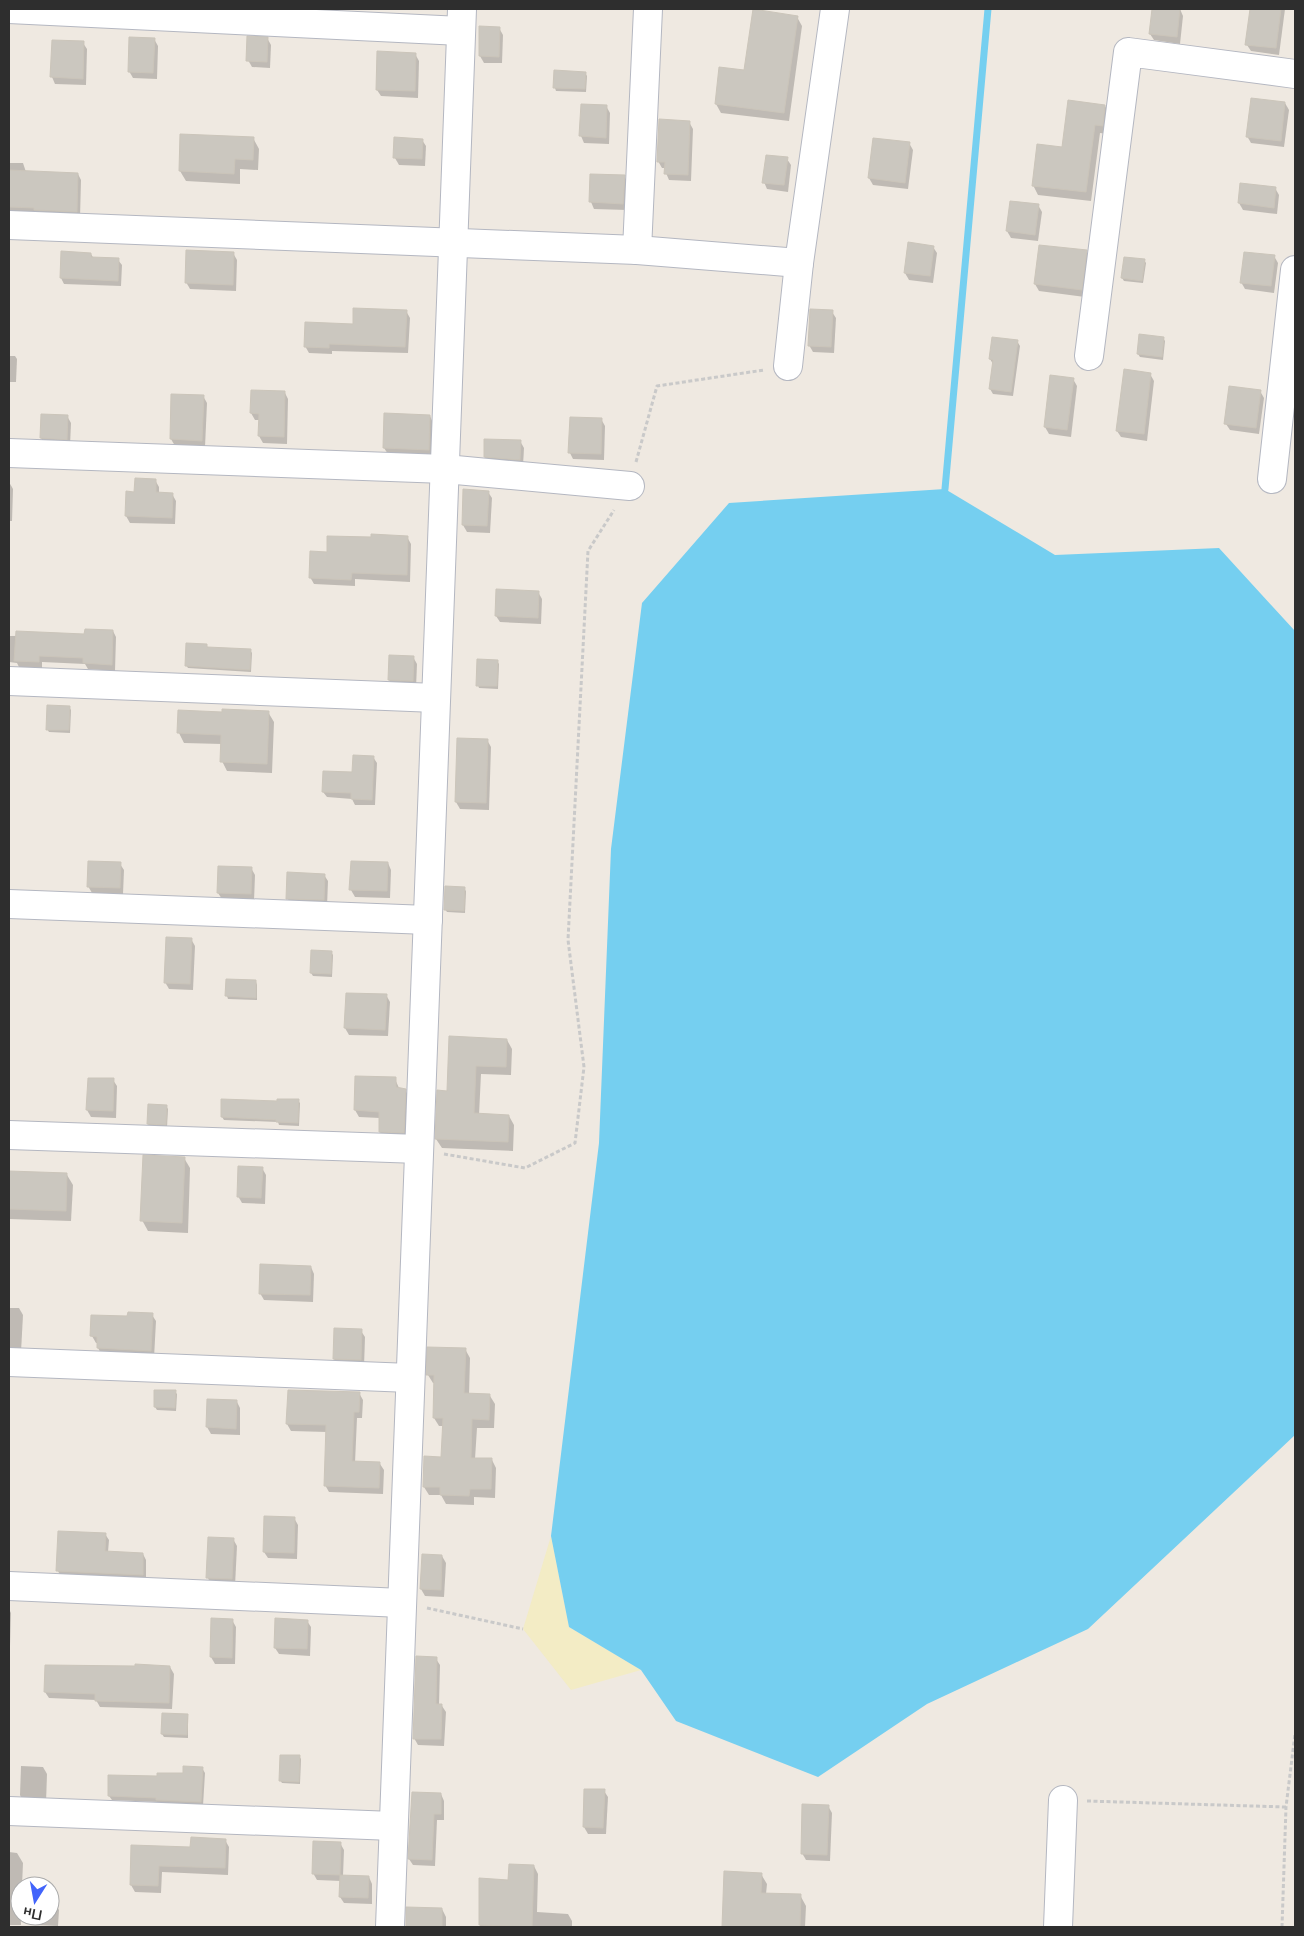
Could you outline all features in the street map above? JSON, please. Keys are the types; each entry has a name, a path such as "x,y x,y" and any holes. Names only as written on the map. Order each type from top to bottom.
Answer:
{"street":[{"path":"9,9 462,20 390,1927"},
{"path":"637,250 648,9"},
{"path":"788,366 798,263 835,9"},
{"path":"1089,356 1128,52 1295,74"},
{"path":"9,226 637,250 798,263"},
{"path":"1272,479 1292,320 1295,270"},
{"path":"9,453 445,468 630,486"},
{"path":"9,681 436,698"},
{"path":"9,904 428,920"},
{"path":"9,1135 419,1149"},
{"path":"9,1362 410,1378"},
{"path":"9,1586 402,1603"},
{"path":"1058,1927 1063,1800"},
{"path":"9,1811 393,1826"}],"path":[{"path":"419,1149 526,1168 575,1143 584,1067 568,940 588,552 630,486 657,386 788,366"},
{"path":"402,1603 522,1628"},
{"path":"1282,1927 1286,1807 1295,1734"},
{"path":"1063,1800 1286,1807"}],"sand":[{"path":"551,1536 569,1627 641,1670 571,1690 523,1629"}],"water":[{"path":"945,489 1055,555 1219,548 1295,631 1295,1435 1088,1629 927,1704 818,1777 676,1721 641,1670 569,1627 551,1536 599,1143 611,849 642,603 729,503"}],"building":[{"path":"753,9 798,16 784,113 715,104 719,67 744,70"},
{"path":"1152,9 1180,9 1177,37 1149,34"},
{"path":"1250,9 1281,9 1276,48 1245,45"},
{"path":"479,26 500,27 499,57 479,56"},
{"path":"247,36 268,37 267,62 246,61"},
{"path":"129,37 155,38 153,73 128,72"},
{"path":"52,40 84,41 83,79 50,77"},
{"path":"377,51 416,53 415,91 376,90"},
{"path":"554,70 586,72 585,89 553,88"},
{"path":"1251,98 1285,102 1281,141 1246,137"},
{"path":"1068,100 1105,105 1103,126 1095,125 1086,192 1032,186 1037,144 1062,147"},
{"path":"581,104 607,105 606,138 579,136"},
{"path":"659,119 690,121 688,175 664,174 665,162 657,162"},
{"path":"180,134 254,137 253,160 235,159 234,174 179,171"},
{"path":"394,137 423,139 422,159 393,158"},
{"path":"873,138 910,142 905,183 868,178"},
{"path":"766,155 788,157 784,185 762,183"},
{"path":"9,170 78,173 77,212 9,207"},
{"path":"590,174 625,175 623,204 589,202"},
{"path":"1240,183 1276,187 1274,208 1238,203"},
{"path":"1010,201 1039,204 1035,235 1006,231"},
{"path":"908,242 934,246 930,276 904,273"},
{"path":"1039,245 1087,250 1082,290 1034,284"},
{"path":"186,250 234,252 233,285 185,283"},
{"path":"61,251 91,253 91,257 119,258 118,281 60,278"},
{"path":"1244,252 1275,255 1271,286 1240,283"},
{"path":"1124,257 1145,259 1142,281 1121,278"},
{"path":"353,308 407,310 405,347 329,344 329,348 304,347 305,322 353,324"},
{"path":"810,309 833,310 831,347 808,346"},
{"path":"1139,334 1164,337 1162,357 1137,354"},
{"path":"992,337 1018,340 1011,392 989,389 993,360 989,359"},
{"path":"1124,369 1151,373 1144,434 1116,431"},
{"path":"1050,375 1074,378 1067,430 1044,427"},
{"path":"1229,386 1261,390 1256,428 1224,424"},
{"path":"251,390 285,391 284,437 258,436 259,414 250,413"},
{"path":"171,394 204,395 202,441 170,439"},
{"path":"384,413 430,415 429,450 383,448"},
{"path":"41,414 68,415 67,440 40,438"},
{"path":"570,417 602,418 601,454 568,453"},
{"path":"484,439 521,440 520,460 484,457"},
{"path":"135,478 156,479 156,492 173,493 172,518 125,516 126,491 134,492"},
{"path":"463,489 489,491 487,526 462,525"},
{"path":"371,534 408,536 407,575 352,573 351,580 309,578 310,551 327,552 327,536 371,537"},
{"path":"496,589 539,591 538,618 495,616"},
{"path":"85,629 113,630 112,665 83,663 83,658 39,656 39,662 14,661 16,631 84,634"},
{"path":"186,643 207,644 207,647 251,649 250,670 185,666"},
{"path":"389,655 414,656 413,681 388,680"},
{"path":"477,659 498,660 497,686 476,686"},
{"path":"47,705 70,706 69,730 46,730"},
{"path":"222,709 269,711 267,764 220,762 221,735 177,733 178,710 222,712"},
{"path":"457,738 488,739 486,803 455,802"},
{"path":"353,755 374,756 372,800 351,799 351,793 322,792 323,771 352,772"},
{"path":"88,861 121,862 120,888 87,887"},
{"path":"351,861 388,862 387,891 349,890"},
{"path":"218,866 252,867 251,894 217,893"},
{"path":"287,872 325,874 324,900 286,899"},
{"path":"445,886 465,887 464,911 444,910"},
{"path":"166,937 192,938 190,984 164,983"},
{"path":"311,950 332,951 331,974 310,973"},
{"path":"226,979 256,980 256,998 225,996"},
{"path":"346,993 387,994 385,1030 344,1028"},
{"path":"449,1036 507,1039 506,1067 476,1066 474,1113 509,1115 508,1142 435,1139 437,1090 447,1091"},
{"path":"355,1076 396,1077 396,1087 406,1089 404,1133 379,1132 379,1112 354,1110"},
{"path":"88,1078 114,1078 113,1111 86,1110"},
{"path":"221,1099 277,1101 277,1099 299,1099 298,1123 221,1117"},
{"path":"148,1104 167,1105 166,1125 147,1124"},
{"path":"143,1155 185,1157 182,1223 140,1221"},
{"path":"238,1166 263,1167 261,1198 237,1197"},
{"path":"9,1171 67,1173 66,1211 9,1209"},
{"path":"260,1264 311,1266 310,1295 259,1294"},
{"path":"128,1312 153,1313 151,1351 97,1348 97,1337 90,1336 91,1315 127,1316"},
{"path":"334,1328 362,1329 361,1360 333,1359"},
{"path":"427,1347 466,1348 464,1393 490,1394 489,1420 472,1419 471,1458 492,1458 491,1489 470,1489 469,1496 440,1495 440,1487 423,1487 424,1456 441,1457 443,1418 433,1418 434,1375 426,1375"},
{"path":"154,1390 176,1390 175,1408 154,1407"},
{"path":"288,1390 360,1392 359,1412 354,1412 352,1461 380,1462 379,1488 324,1486 326,1425 286,1424"},
{"path":"207,1399 237,1400 236,1429 206,1427"},
{"path":"264,1516 295,1517 294,1553 263,1552"},
{"path":"58,1531 106,1533 105,1551 143,1553 143,1575 56,1571"},
{"path":"208,1537 234,1538 232,1579 206,1578"},
{"path":"422,1554 442,1555 441,1590 420,1589"},
{"path":"211,1618 233,1619 232,1658 210,1657"},
{"path":"275,1618 308,1620 307,1649 274,1648"},
{"path":"416,1656 437,1657 436,1704 442,1704 441,1739 413,1739"},
{"path":"135,1664 170,1666 169,1703 95,1701 95,1694 44,1692 45,1665 135,1666"},
{"path":"162,1713 188,1714 187,1735 161,1734"},
{"path":"280,1755 300,1755 299,1782 279,1781"},
{"path":"183,1766 203,1767 201,1802 108,1796 108,1775 157,1776 157,1773 183,1773"},
{"path":"584,1789 605,1789 603,1828 583,1827"},
{"path":"412,1792 441,1793 441,1814 434,1814 432,1860 408,1859"},
{"path":"802,1804 829,1805 827,1855 801,1854"},
{"path":"191,1837 226,1839 225,1868 159,1866 158,1886 130,1885 131,1845 190,1847"},
{"path":"313,1841 341,1842 340,1875 312,1874"},
{"path":"509,1864 534,1865 532,1927 479,1925 479,1878 508,1880"},
{"path":"724,1871 762,1873 761,1893 801,1894 800,1927 722,1927"},
{"path":"340,1875 369,1876 368,1898 339,1897"},
{"path":"406,1907 442,1908 442,1927 406,1927"}],"waterway":[{"path":"945,489 988,9"}]}
